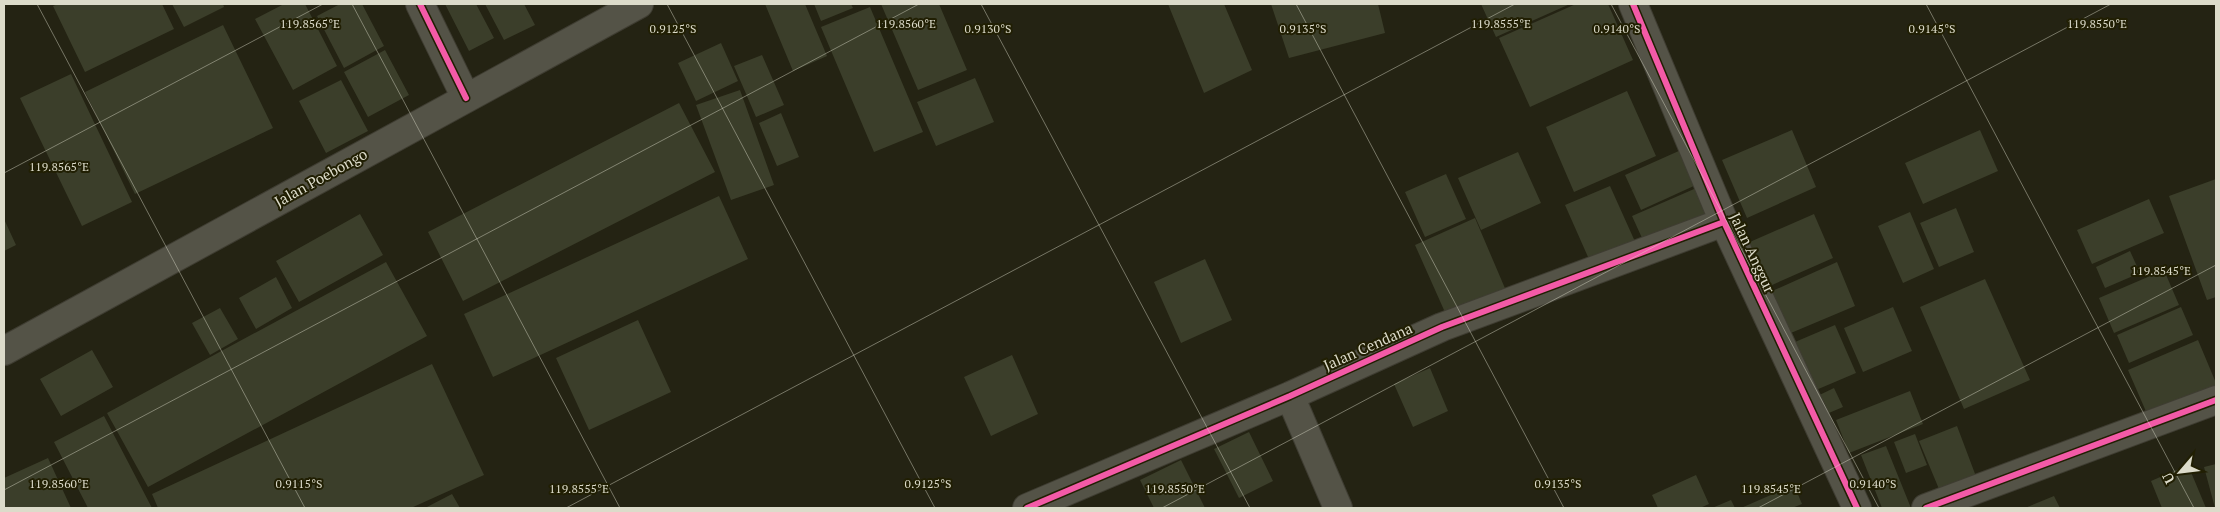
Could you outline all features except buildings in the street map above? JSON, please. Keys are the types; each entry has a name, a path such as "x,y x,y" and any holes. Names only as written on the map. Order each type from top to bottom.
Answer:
{"street":[{"path":"420,4 466,98"},
{"name":"Jalan Poebongo","path":"4,351 639,4"},
{"name":"Jalan Anggur","path":"1633,4 1724,222 1857,508"},
{"name":"Jalan Cendana","path":"1027,508 1290,396 1442,327 1724,222"},
{"path":"1290,396 1338,508"},
{"path":"1926,508 2216,400"}],"cycle path":[{"path":"420,4 466,98"},
{"path":"1633,4 1724,222 1857,508"},
{"path":"1027,508 1290,396 1442,327 1724,222"},
{"path":"1926,508 2216,400"}]}
